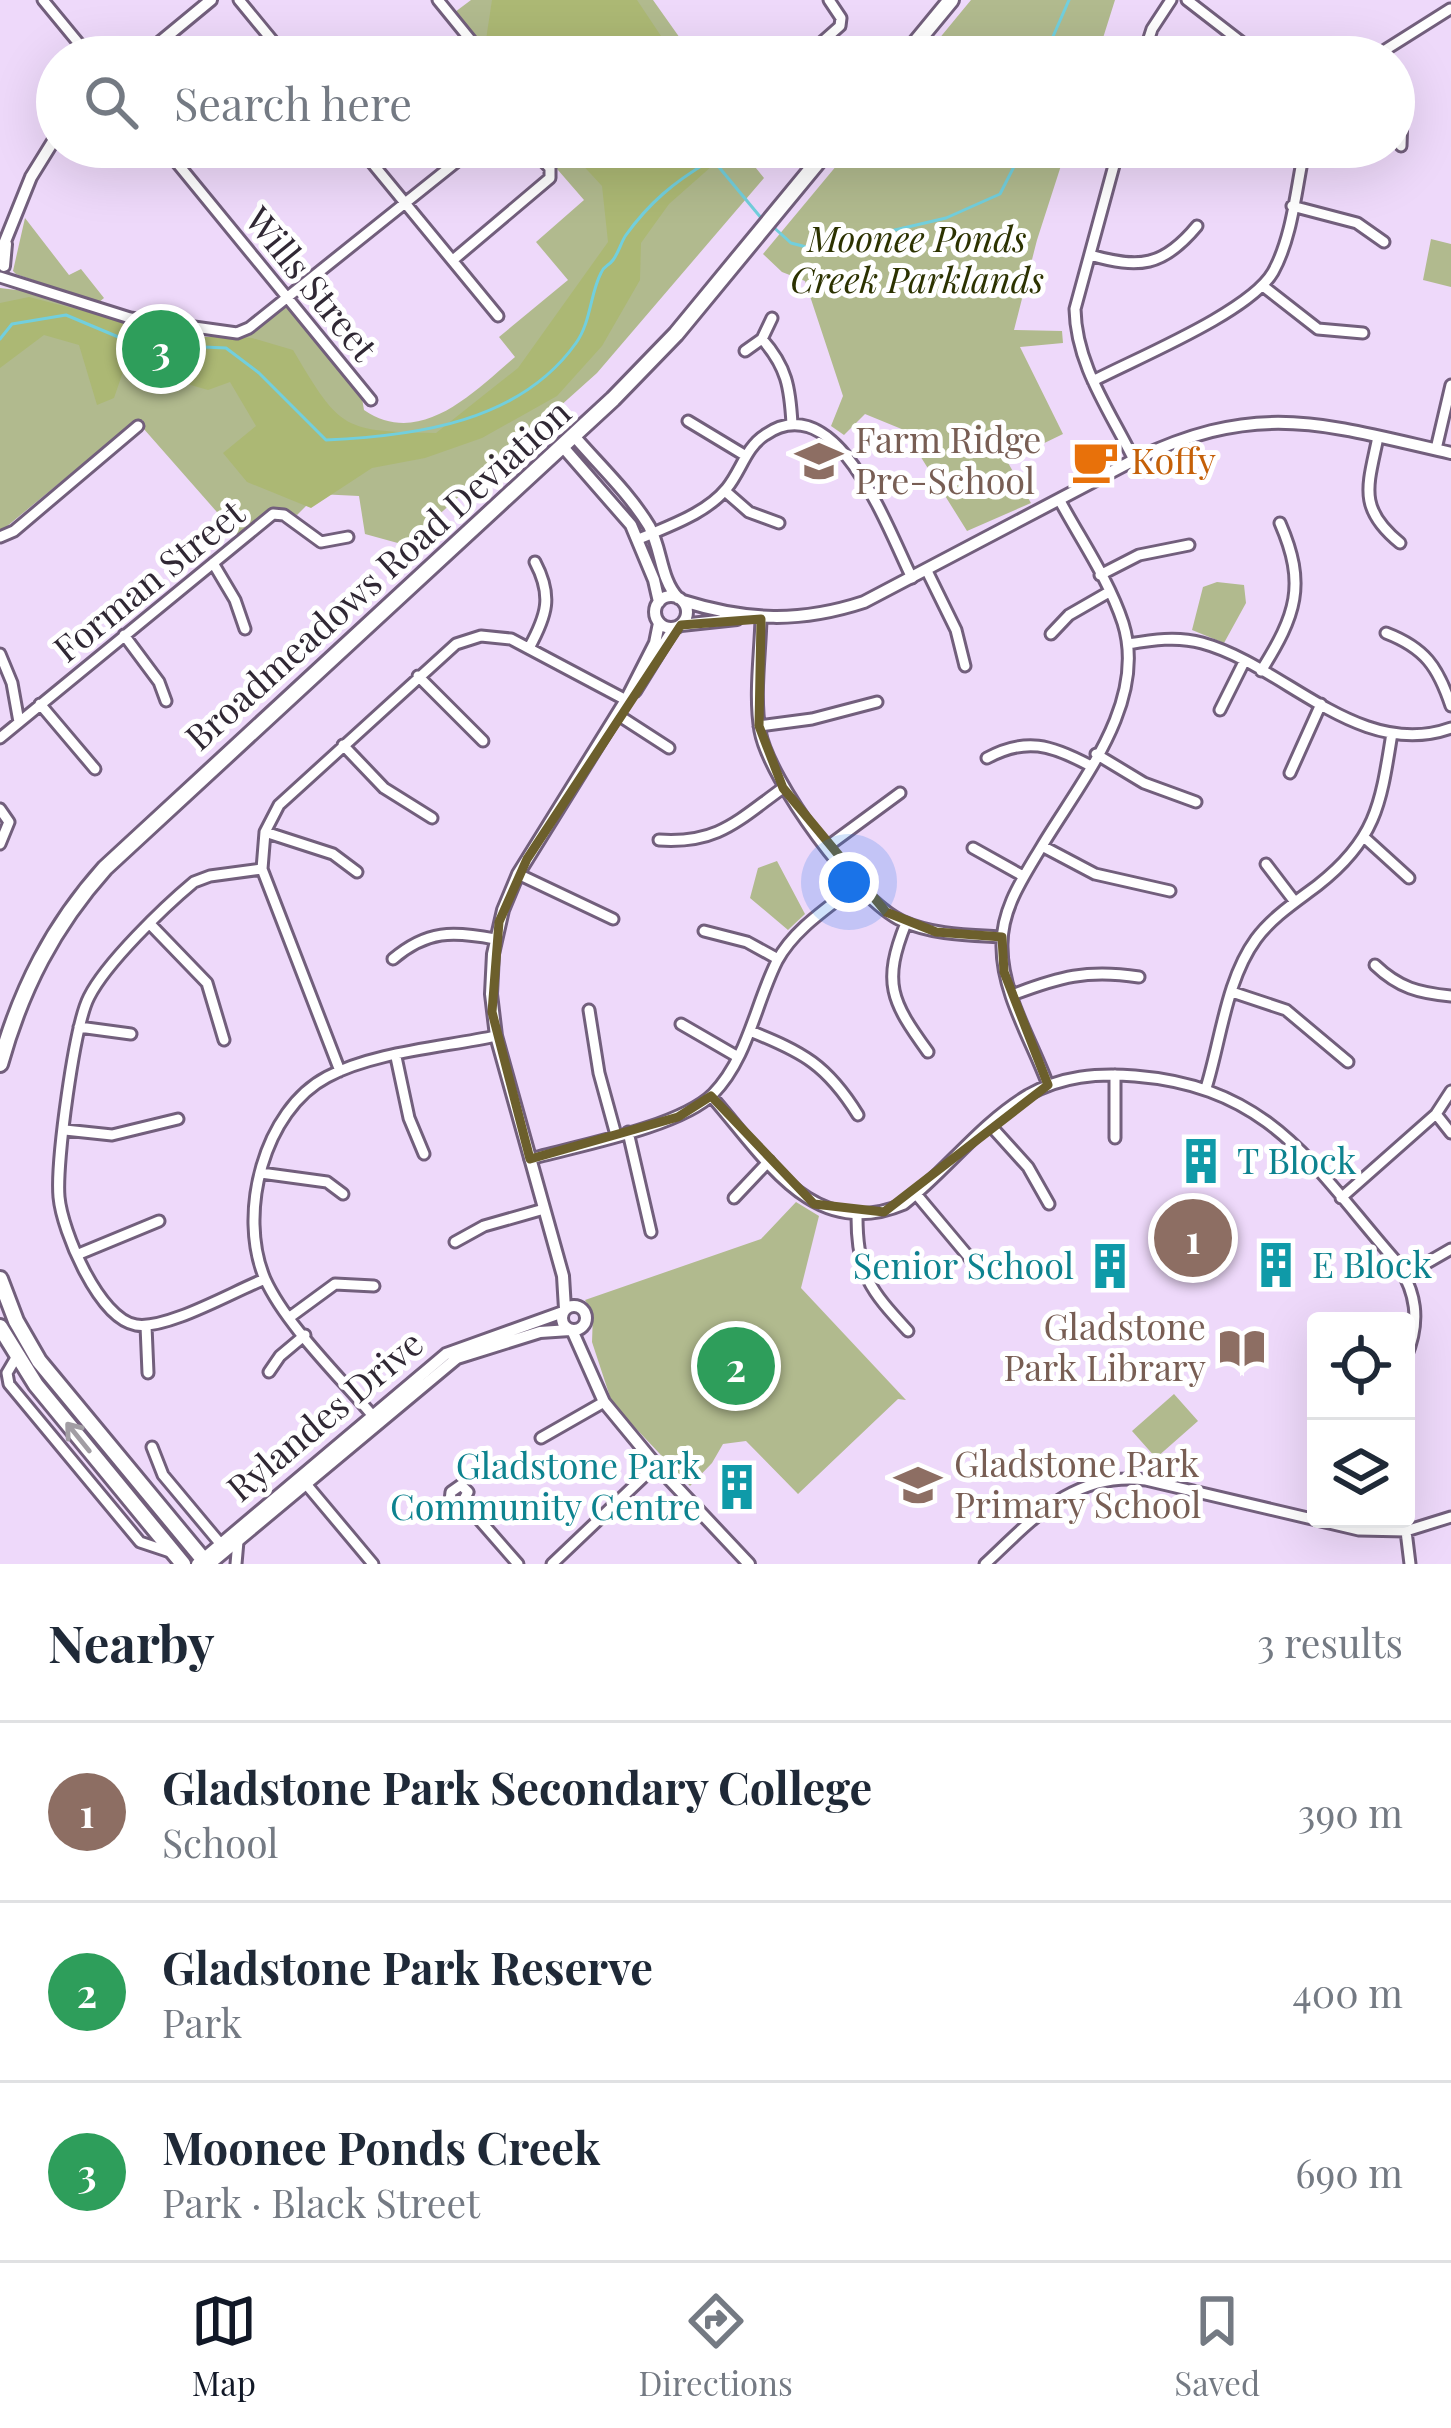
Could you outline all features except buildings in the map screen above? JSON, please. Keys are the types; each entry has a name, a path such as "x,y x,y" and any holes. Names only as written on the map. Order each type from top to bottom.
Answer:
{"main road":[{"path":"921,36 951,0"},
{"name":"Broadmeadows Road Deviation","path":"0,1064 15,1014 43,953 105,868 569,442 664,348 813,168"},
{"path":"0,1279 39,1361 204,1562"},
{"path":"2,1337 178,1558"}],"street":[{"path":"43,0 73,36"},
{"path":"167,36 211,0"},
{"path":"239,0 269,36"},
{"path":"438,0 467,36"},
{"path":"829,0 841,18 830,36"},
{"path":"1150,36 1171,0"},
{"path":"1187,0 1234,36"},
{"path":"1407,36 1450,10 1444,0"},
{"path":"37,168 6,241 1,267 19,281 110,313 224,334 249,328 447,168"},
{"name":"Wills Street","path":"181,168 371,400"},
{"path":"376,168 498,316"},
{"path":"453,260 550,178 550,168"},
{"path":"1113,168 1075,309 1075,335 1134,460"},
{"path":"1093,381 1234,307 1263,286 1283,248 1300,168"},
{"path":"1292,206 1357,223 1384,242"},
{"path":"1090,255 1117,262 1158,260 1175,250 1197,226"},
{"path":"1263,286 1318,329 1363,333"},
{"path":"745,351 762,339 772,318"},
{"path":"762,339 789,377 792,424"},
{"path":"1436,449 1451,386"},
{"path":"688,421 746,456"},
{"path":"659,602 668,597 761,620 824,615 864,602 926,571 1134,460 1202,432 1246,423 1293,421 1451,452"},
{"path":"639,539 694,513 725,491 765,435 792,424 820,430 840,445 912,578"},
{"path":"0,537 14,531 138,426"},
{"path":"1378,437 1367,494 1370,510 1400,543"},
{"path":"569,442 616,483 652,533 667,582 687,611 626,700"},
{"path":"569,442 639,539 659,602 656,643 618,715 518,874 495,939 491,980 496,1036 563,1276 586,1317 575,1329"},
{"path":"605,495 616,483"},
{"path":"725,491 749,512 779,523"},
{"path":"1048,1085 1004,972 1002,937 1007,910 1023,876 1121,711 1128,644 1109,592 1060,501"},
{"name":"Forman Street","path":"0,738 277,513 321,542 348,537"},
{"path":"1261,671 1294,606 1296,564 1280,523"},
{"path":"1100,574 1139,556 1190,545"},
{"path":"529,648 548,603 536,562"},
{"path":"213,563 235,600 245,629"},
{"path":"926,571 956,631 965,666"},
{"path":"1051,634 1069,615 1109,592"},
{"path":"702,625 704,607"},
{"path":"659,622 678,627 747,618"},
{"path":"761,620 759,726 783,788 877,905 906,923 936,932 1002,937"},
{"path":"1386,633 1409,642 1432,660 1451,706"},
{"path":"124,635 159,682 166,701"},
{"path":"340,1071 262,869 265,832 279,805 418,676 464,640 502,637 626,700"},
{"path":"1128,644 1155,639 1200,642 1351,720 1392,733 1451,728"},
{"path":"0,654 12,683 16,725 0,723"},
{"path":"1220,710 1244,662"},
{"path":"418,676 483,741"},
{"path":"759,726 812,719 877,702"},
{"path":"40,704 95,769"},
{"path":"1290,773 1321,704"},
{"path":"618,715 669,748"},
{"path":"1206,1088 1242,963 1259,934 1336,871 1365,838 1382,800 1392,733"},
{"path":"987,758 1022,743 1034,743 1049,745 1089,765"},
{"path":"343,745 384,788 432,818"},
{"path":"1096,754 1144,783 1196,802"},
{"path":"658,840 708,838 783,788"},
{"path":"828,846 899,793"},
{"path":"0,809 9,822 0,844"},
{"path":"265,832 333,854 358,872"},
{"path":"1365,838 1409,878"},
{"path":"1042,846 1096,874 1170,891"},
{"path":"973,848 1023,876"},
{"path":"1266,864 1295,902"},
{"path":"262,869 194,882 99,979 79,1027 59,1200 79,1254 107,1308 122,1320 146,1326 266,1279"},
{"path":"518,874 613,919"},
{"path":"530,1159 678,1117 711,1096 738,1057 778,959 809,922 857,885"},
{"path":"906,923 890,983 905,1020 928,1052"},
{"path":"151,925 207,983 224,1040"},
{"path":"704,931 747,942 778,959"},
{"path":"393,959 422,938 438,933 495,939"},
{"path":"1375,964 1408,989 1451,996"},
{"path":"1012,995 1059,976 1102,971 1138,977"},
{"path":"1232,992 1286,1010 1348,1062"},
{"path":"589,1010 599,1073 651,1232"},
{"path":"681,1024 738,1057"},
{"path":"79,1027 131,1034"},
{"path":"750,1031 811,1058 830,1074 858,1115"},
{"path":"375,1419 290,1317 266,1279 255,1236 261,1173 271,1138 288,1109 306,1091 340,1071 496,1036"},
{"path":"396,1057 409,1118 424,1154"},
{"path":"1115,1075 1115,1138"},
{"path":"711,1096 814,1204 836,1214 857,1216 884,1212 916,1194 990,1125 1048,1085 1083,1076 1115,1075 1206,1088 1269,1121 1341,1198 1406,1276 1415,1316"},
{"path":"1341,1198 1436,1114 1451,1090"},
{"path":"1436,1114 1451,1133"},
{"path":"65,1130 112,1135 178,1119"},
{"path":"990,1125 1028,1167 1049,1204"},
{"path":"734,1198 769,1161"},
{"path":"261,1173 327,1182 343,1194"},
{"path":"916,1194 978,1268"},
{"path":"455,1242 484,1226 544,1209"},
{"path":"857,1216 859,1264 865,1279 908,1331"},
{"path":"79,1254 159,1220"},
{"path":"1406,1276 1451,1250"},
{"path":"563,1276 562,1323 575,1329 604,1402 749,1564"},
{"path":"290,1317 335,1285 374,1286"},
{"name":"Rylandes Drive","path":"204,1562 238,1541 375,1419 451,1362 483,1344 580,1308"},
{"path":"146,1326 148,1373"},
{"name":"Rylandes Drive","path":"483,1344 575,1329"},
{"path":"269,1372 305,1335"},
{"path":"17,1356 8,1373 9,1384 140,1542 178,1558"},
{"path":"541,1438 604,1402"},
{"path":"152,1447 163,1475 219,1541"},
{"path":"552,1564 656,1465"},
{"path":"104,1499 107,1473"},
{"path":"985,1564 1051,1503 1089,1483 1112,1479 1146,1480 1307,1514"},
{"path":"303,1480 373,1564"},
{"name":"Rylandes Drive","path":"204,1562 219,1541 303,1480"},
{"path":"464,1501 518,1564"},
{"path":"1383,1528 1406,1531 1451,1517"},
{"path":"1406,1531 1410,1564"},
{"path":"236,1564 238,1541"}],"highlighted area":[{"path":"761,619 759,726 783,788 886,912 936,932 1002,937 1004,972 1048,1085 884,1212 814,1204 711,1096 678,1117 530,1159 492,1012 499,922 527,859 681,625"}],"green space":[{"path":"471,0 653,0 678,36 474,36 455,12"},
{"path":"492,0 637,0 661,36 487,36"},
{"path":"971,0 1115,0 1104,36 941,36"},
{"path":"556,168 756,168 764,178 597,373 405,545 365,534 359,496 318,494 297,515 271,510 238,536 143,428 143,420 136,420 0,532 0,288 33,292 102,317 220,341 238,341 288,306 362,398 364,410 385,420 425,420 463,400 515,357 499,337 568,280 536,242 584,200"},
{"path":"585,168 710,168 669,204 641,243 640,280 602,346 557,396 482,438 425,458 372,468 311,508 247,482 223,453 256,426 230,382 208,390 125,366 114,398 97,405 79,345 44,335 0,368 0,303 29,297 181,336 252,338 293,350 323,397 348,421 381,431 436,433 518,368 608,242 602,186"},
{"name":"Moonee Ponds Creek Parklands","path":"835,168 1060,168 1014,330 1062,331 1063,343 1020,347 1063,434 1007,461 1031,503 967,531 904,430 865,414 844,435 831,426 843,396 805,281 782,272 763,254"},
{"path":"25,218 69,275 81,269 104,298 98,303 13,271"},
{"path":"1431,239 1451,244 1451,287 1423,280"},
{"path":"1217,582 1244,585 1246,603 1224,643 1192,630 1203,587"},
{"path":"777,861 805,914 788,930 750,898 758,868"},
{"path":"796,1202 819,1216 801,1288 906,1400 898,1399 798,1494 746,1441 723,1444 690,1486 612,1403 592,1342 593,1313 585,1300 761,1239"},
{"path":"1174,1394 1198,1421 1156,1458 1132,1431"}],"waterway":[{"path":"1053,36 1069,0"},
{"path":"0,339 12,324 66,315 135,344 226,348 259,373 326,440 395,434 464,420 526,391 553,370 581,335 601,273 626,235 663,194 698,168"},
{"path":"720,168 762,219"},
{"path":"770,224 791,243 814,249 946,218 1000,194 1013,168"}],"place":[{"name":"Moonee Ponds Creek","path":"161,349"},
{"name":"Farm Ridge Pre-School","path":"819,461"},
{"name":"Koffy","path":"1095,461"},
{"name":"T Block","path":"1201,1161"},
{"name":"Gladstone Park Secondary College","path":"1193,1238"},
{"name":"E Block","path":"1276,1265"},
{"name":"Senior School","path":"1110,1266"},
{"name":"Gladstone Park Library","path":"1242,1348"},
{"name":"Gladstone Park Reserve","path":"736,1366"},
{"name":"Gladstone Park Primary School","path":"918,1485"},
{"name":"Gladstone Park Community Centre","path":"737,1487"}]}
